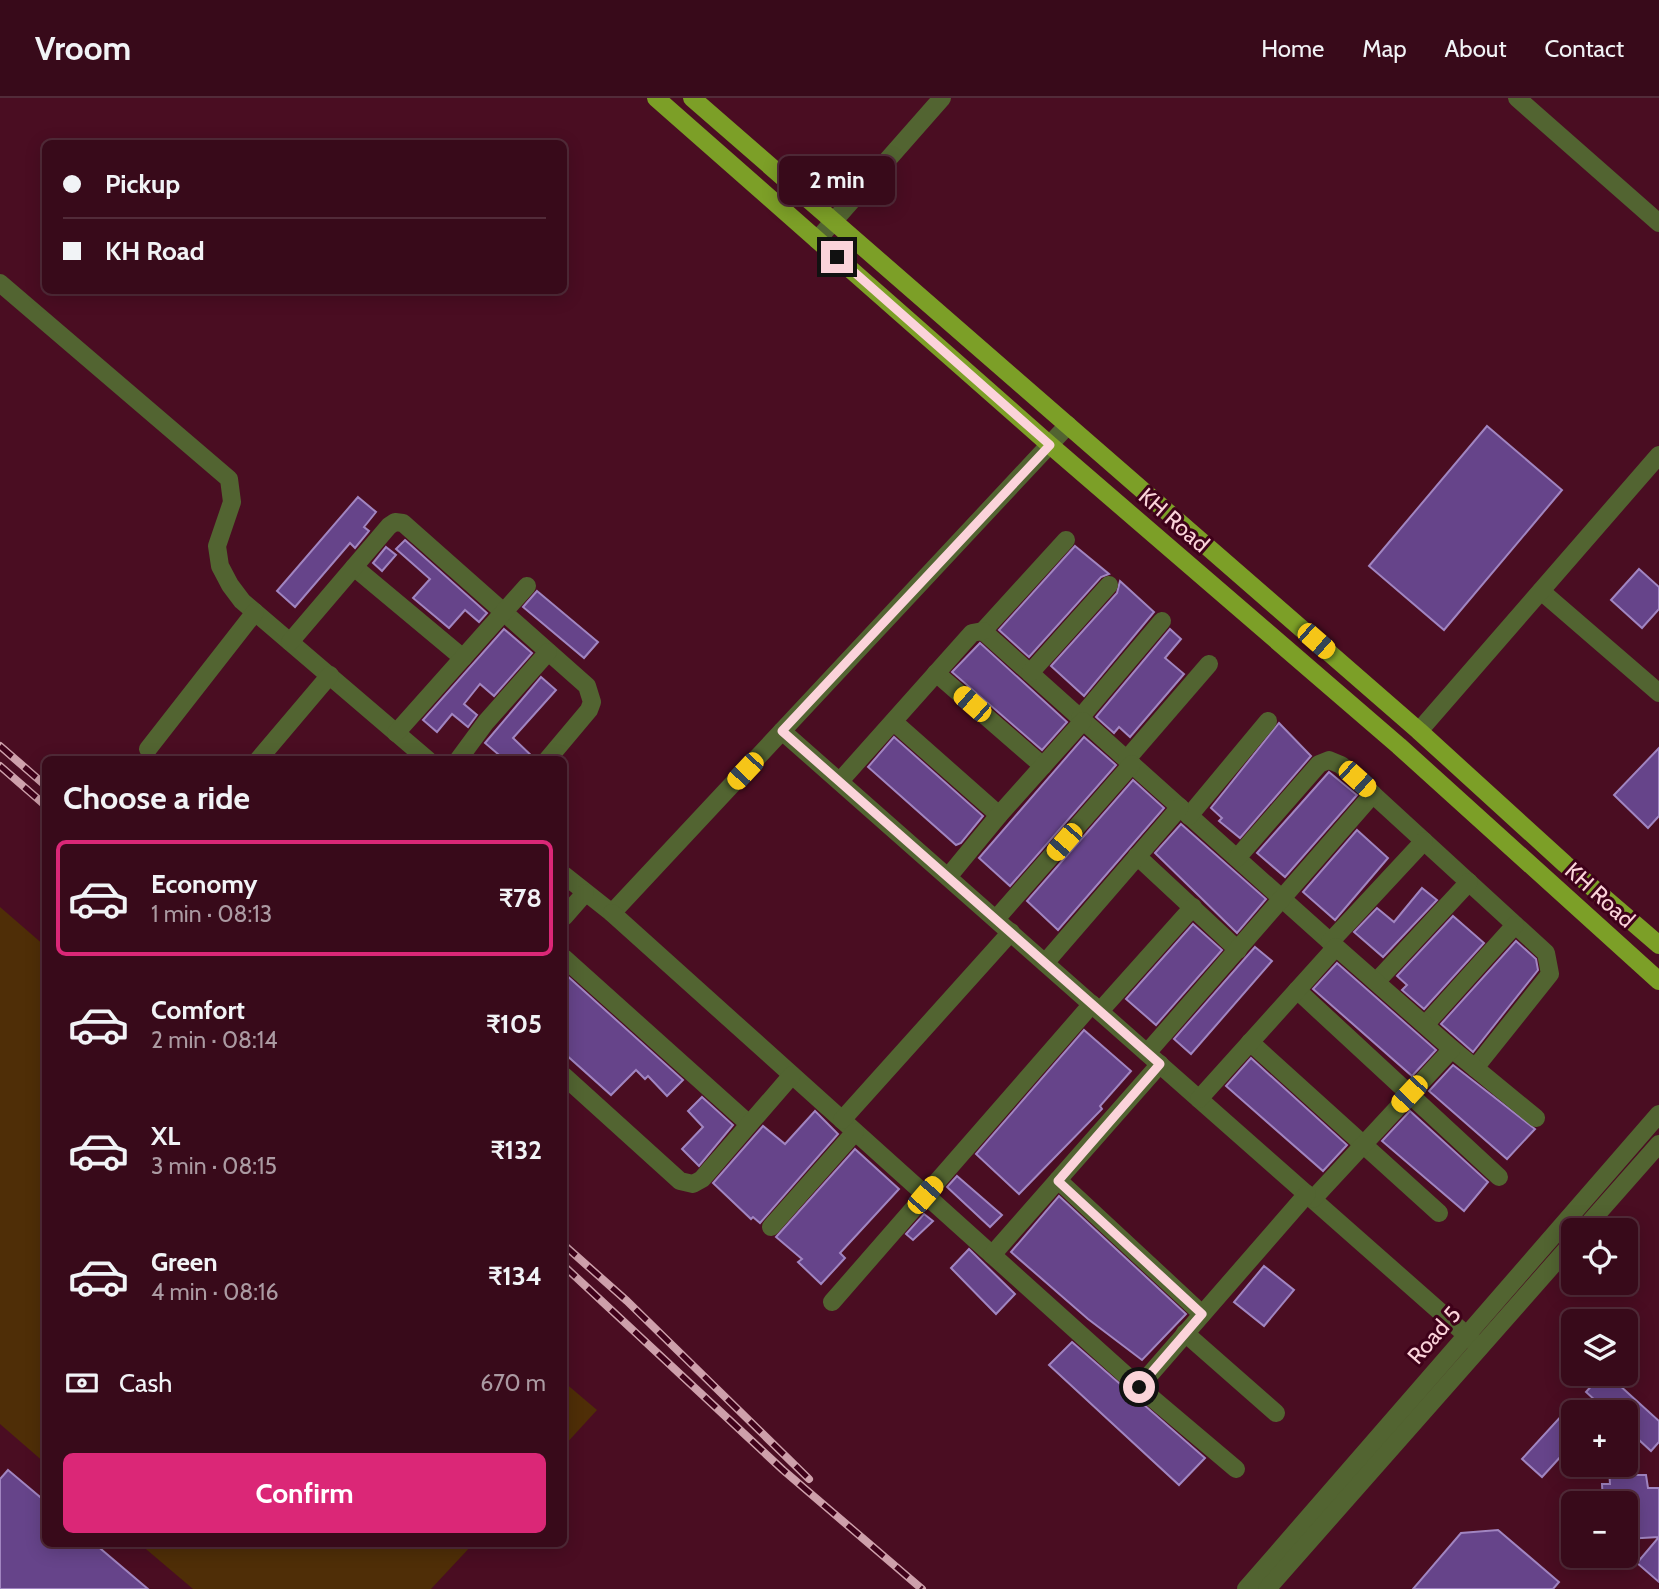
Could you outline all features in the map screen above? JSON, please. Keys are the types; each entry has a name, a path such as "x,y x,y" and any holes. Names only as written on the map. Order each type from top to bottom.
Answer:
{"main road":[{"name":"KH Road","path":"656,98 1050,445 1399,746 1659,981"},
{"name":"KH Road","path":"692,98 1419,731 1565,864 1659,945"}],"street":[{"path":"817,240 942,98"},
{"path":"1517,98 1659,223"},
{"path":"0,283 229,480 232,502 217,545 220,566 230,585 255,612 423,756"},
{"path":"612,913 1068,425"},
{"path":"1419,731 1659,455"},
{"path":"290,642 389,526 395,522 403,523 587,686 592,702 589,710 550,756"},
{"path":"839,781 895,723 972,633 983,631 1066,540"},
{"path":"354,567 463,658"},
{"path":"1030,673 1109,585"},
{"path":"397,733 527,586"},
{"path":"1541,592 1659,693"},
{"path":"148,749 255,612"},
{"path":"948,877 1162,621"},
{"path":"983,631 1452,1049 1536,1118"},
{"path":"461,756 486,722 548,652"},
{"path":"996,919 1209,664"},
{"path":"936,673 1043,766"},
{"path":"267,756 330,675"},
{"path":"1045,963 1138,856 1268,721"},
{"path":"895,723 999,815"},
{"path":"782,731 1474,1341"},
{"path":"1237,858 1319,764 1329,760 1341,765 1546,953 1550,974 1475,1068"},
{"path":"992,1255 1058,1181 1238,950 1373,794"},
{"path":"1199,1098 1297,990 1333,944 1424,841"},
{"path":"1138,856 1238,950"},
{"path":"567,878 612,913 1139,1387 1236,1469"},
{"path":"1376,982 1469,883"},
{"path":"567,914 585,893"},
{"path":"832,1302 1096,1007 1193,907"},
{"path":"1425,1025 1516,925"},
{"path":"771,1227 849,1126 1011,932"},
{"path":"567,961 748,1124"},
{"path":"1297,990 1499,1177"},
{"path":"1250,1042 1439,1213"},
{"path":"1139,1387 1310,1197 1363,1145 1452,1049"},
{"path":"567,1079 680,1181 693,1184 702,1179 792,1075"},
{"name":"Road 5","path":"1267,1589 1659,1114"},
{"path":"1594,1218 1659,1144"},
{"path":"1058,1181 1202,1314"},
{"name":"Road 5","path":"1246,1589 1474,1341 1561,1254"},
{"path":"1185,1333 1276,1413"}],"shaded area":[{"path":"0,907 42,943 42,1460 0,1424"},
{"path":"567,1385 597,1410 567,1443"},
{"path":"144,1547 470,1547 431,1589 193,1589"}],"building":[{"path":"1487,426 1562,490 1444,630 1369,566"},
{"path":"358,497 376,512 364,527 369,531 355,548 350,543 295,607 277,591"},
{"path":"405,540 487,613 479,622 465,610 449,628 413,598 430,579 396,549"},
{"path":"1075,546 1109,574 1101,577 1029,657 999,630"},
{"path":"386,547 396,555 382,571 373,563"},
{"path":"1639,569 1659,587 1659,609 1642,628 1611,600"},
{"path":"1120,581 1154,612 1084,696 1051,666 1117,593"},
{"path":"537,591 598,642 584,658 523,607"},
{"path":"504,629 532,653 494,696 480,684 464,704 477,715 468,727 452,714 437,732 423,720"},
{"path":"1170,629 1181,639 1165,658 1184,674 1130,737 1119,727 1114,733 1096,717"},
{"path":"980,643 1067,722 1042,750 952,672"},
{"path":"541,677 556,690 513,738 532,756 500,756 485,743"},
{"path":"1279,723 1311,756 1240,838 1219,821 1222,818 1211,808"},
{"path":"894,737 983,816 961,843 956,845 868,767"},
{"path":"1084,737 1116,765 1010,886 979,858"},
{"path":"1659,748 1659,816 1648,828 1614,795"},
{"path":"1329,772 1357,795 1285,877 1257,853"},
{"path":"1133,780 1164,808 1058,930 1027,901"},
{"path":"1181,824 1266,899 1237,933 1155,853"},
{"path":"1357,830 1388,858 1335,920 1303,892"},
{"path":"1422,888 1437,900 1383,957 1354,932 1377,908 1394,922"},
{"path":"1453,916 1484,943 1424,1009 1402,990 1407,985 1397,976"},
{"path":"1193,924 1222,950 1156,1025 1126,999"},
{"path":"1516,941 1536,959 1538,970 1473,1052 1441,1024"},
{"path":"1255,947 1272,961 1191,1054 1174,1039"},
{"path":"1337,963 1436,1050 1412,1076 1313,989"},
{"path":"567,976 683,1080 667,1096 648,1076 645,1079 636,1070 611,1095 567,1056"},
{"path":"1084,1030 1131,1071 1100,1106 1102,1109 1019,1194 976,1154"},
{"path":"1251,1058 1347,1145 1323,1171 1226,1086"},
{"path":"1453,1065 1535,1129 1507,1159 1429,1091"},
{"path":"702,1097 733,1125 699,1166 682,1149 703,1127 688,1111"},
{"path":"815,1111 838,1134 760,1223 753,1217 751,1219 713,1183 763,1126 785,1144"},
{"path":"1410,1111 1488,1182 1464,1211 1382,1141"},
{"path":"855,1149 899,1189 840,1253 845,1258 821,1284 798,1262 802,1259 776,1237"},
{"path":"957,1176 1002,1215 990,1227 947,1187"},
{"path":"1059,1196 1186,1314 1142,1360 1088,1319 1011,1252"},
{"path":"924,1214 933,1221 913,1240 906,1234"},
{"path":"969,1249 1015,1294 996,1314 951,1268"},
{"path":"1264,1266 1294,1290 1264,1326 1234,1302"},
{"path":"1072,1342 1205,1458 1179,1485 1049,1365"},
{"path":"1591,1386 1620,1386 1636,1400 1595,1400 1586,1392"},
{"path":"1638,1402 1659,1421 1659,1442 1651,1451 1638,1439"},
{"path":"1561,1416 1561,1456 1542,1477 1522,1459"},
{"path":"8,1470 42,1499 42,1547 99,1547 148,1589 0,1589 0,1479"},
{"path":"1646,1475 1648,1488 1659,1488 1659,1537 1638,1538 1638,1491 1602,1491 1602,1484 1610,1484 1610,1477"},
{"path":"1498,1530 1559,1582 1553,1589 1413,1589 1461,1533"},
{"path":"1659,1537 1659,1582 1638,1562"}],"railway":[{"path":"0,746 42,783"},
{"path":"0,766 42,803"},
{"path":"567,1248 627,1301 809,1479"},
{"path":"567,1269 783,1470 922,1589"}],"route":[{"path":"837,257 1050,445 782,731 1160,1064 1058,1181 1202,1314 1139,1387"}]}
